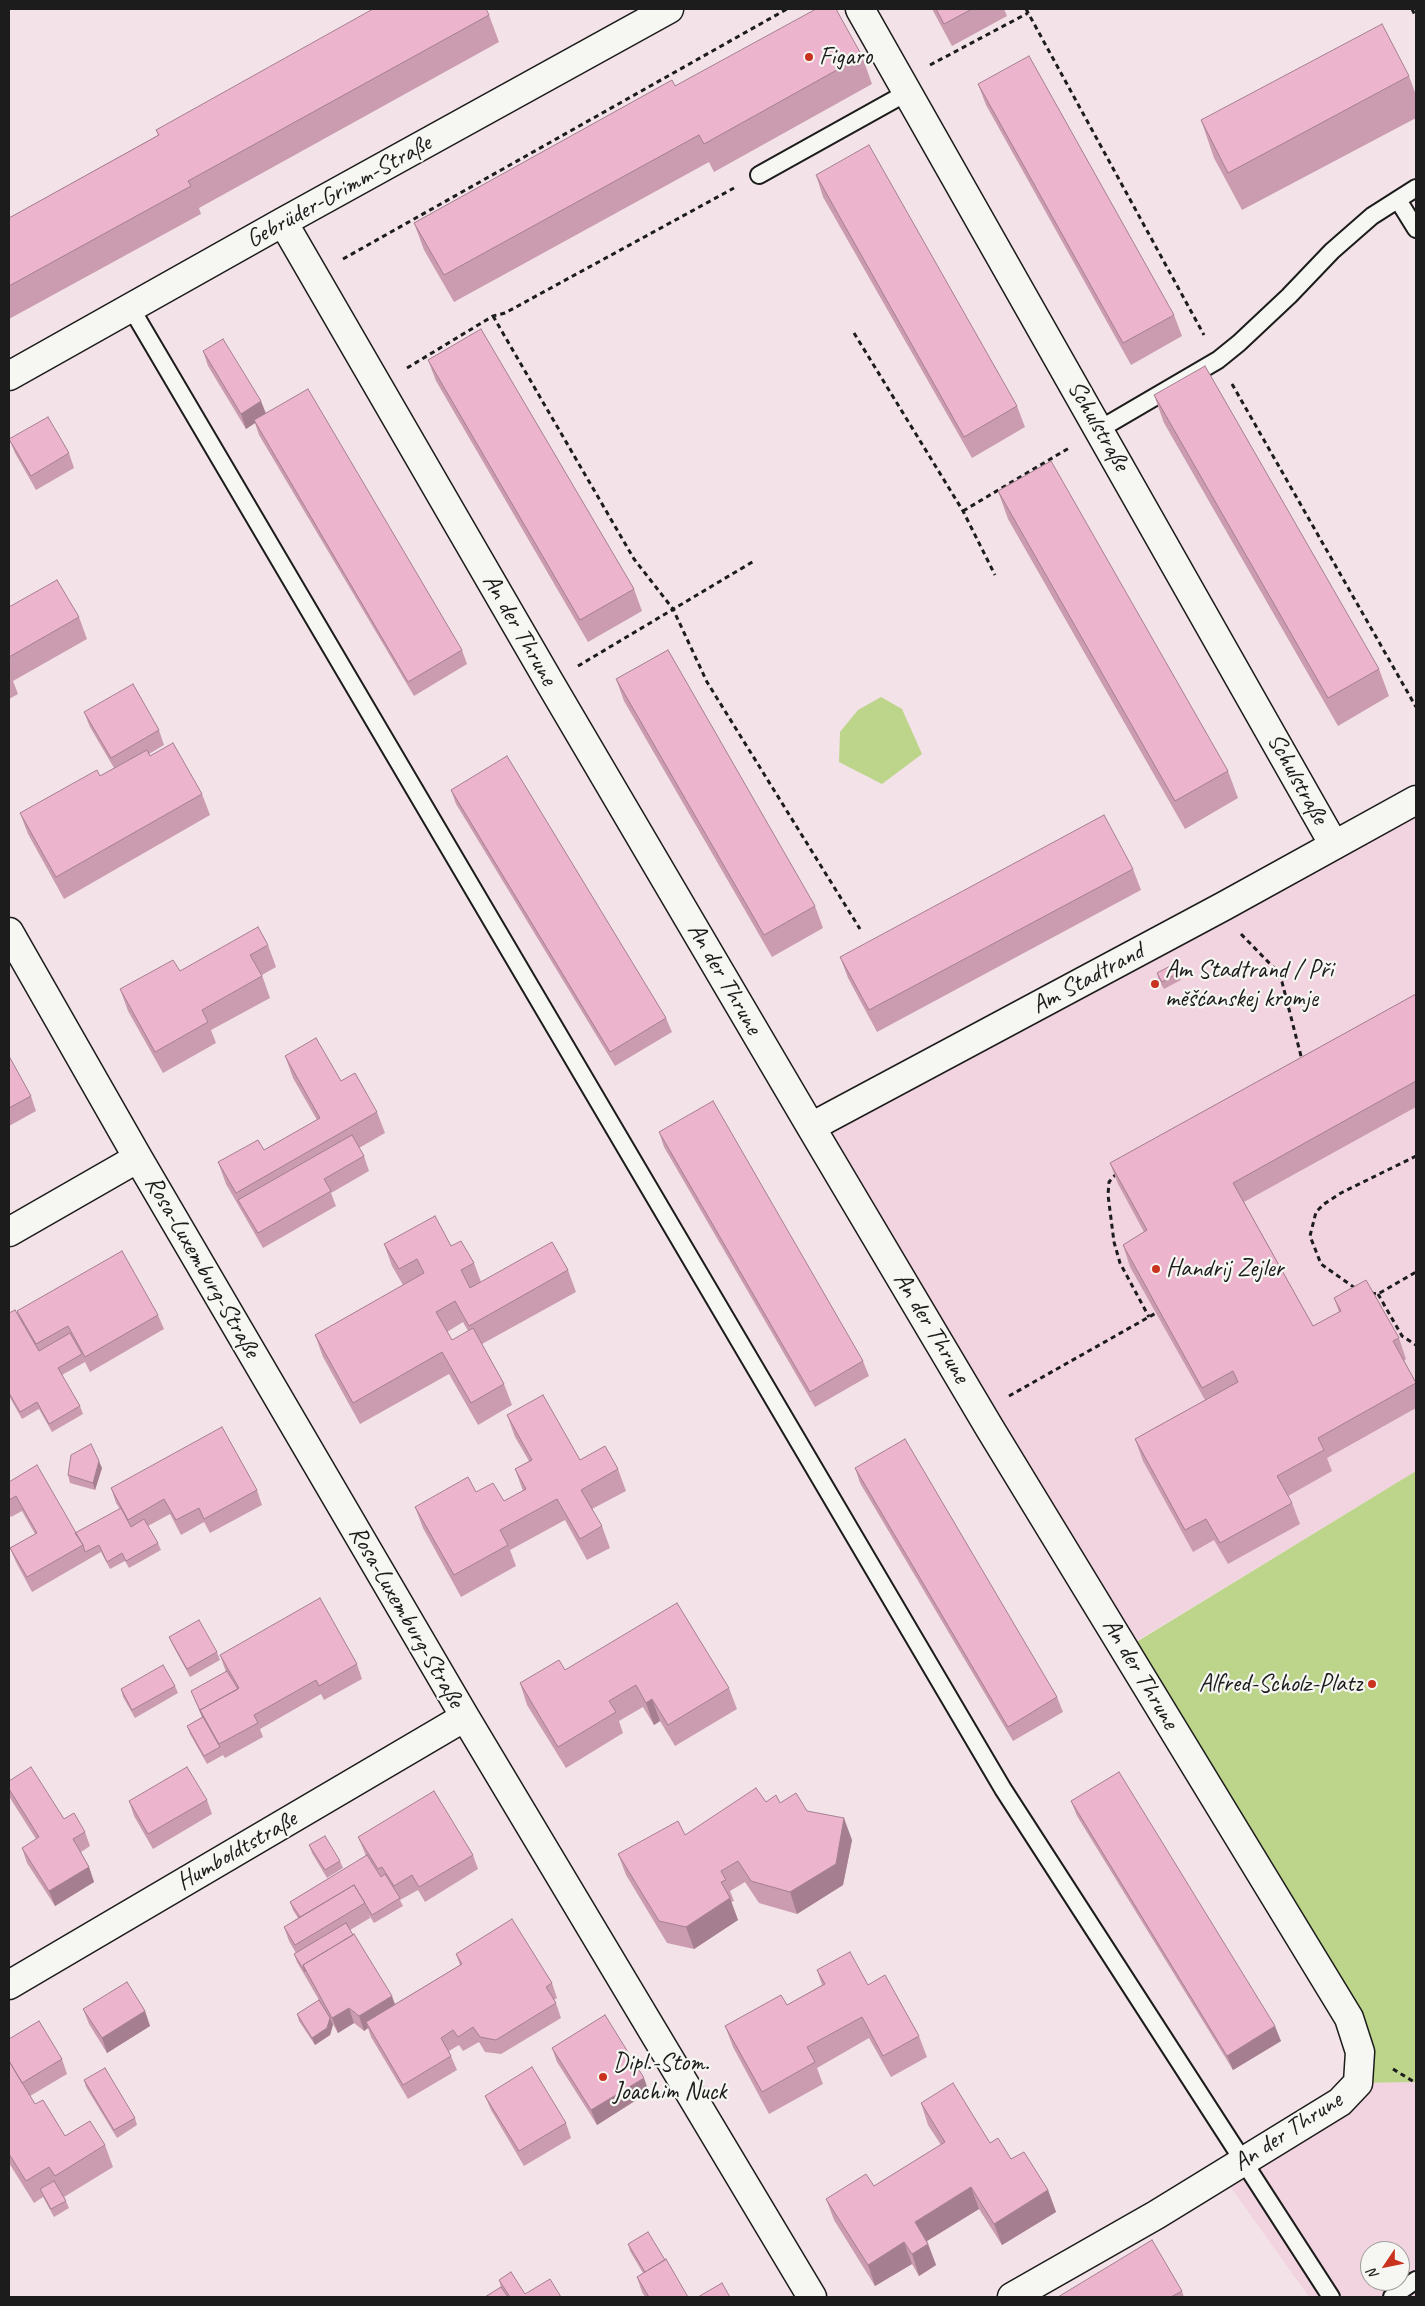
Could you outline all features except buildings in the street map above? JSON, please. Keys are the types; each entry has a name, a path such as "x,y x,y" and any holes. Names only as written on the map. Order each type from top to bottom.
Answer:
{"street":[{"name":"Gebrüder-Grimm-Straße","path":"9,376 283,222 670,9"},
{"name":"Schulstraße","path":"860,9 1100,429 1334,845"},
{"name":"An der Thrune","path":"283,222 379,385 550,684 811,1127 981,1412 1349,2018 1360,2052 1358,2083 1340,2102 1244,2162 1012,2297"},
{"name":"Am Stadtrand","path":"811,1127 1224,906 1416,800"},
{"name":"Rosa-Luxemburg-Straße","path":"9,932 138,1158 465,1717 812,2297"},
{"path":"9,1232 138,1158"},
{"name":"Humboldtstraße","path":"9,1985 465,1717"}],"lane":[{"path":"759,174 904,86"},
{"path":"1100,429 1218,360 1289,296 1337,246 1372,216 1416,188"},
{"path":"1398,200 1416,229"},
{"path":"131,308 1003,1788 1331,2297"},
{"path":"1392,2297 1416,2280"}],"path":[{"path":"315,275 532,155 787,9"},
{"path":"1412,9 1416,17"},
{"path":"904,86 1028,13"},
{"path":"379,385 493,316 506,313 759,174"},
{"path":"493,316 634,559 674,609 708,682 860,929"},
{"path":"854,333 963,511 995,575"},
{"path":"963,511 1100,429"},
{"path":"550,684 754,561"},
{"path":"1224,906 1236,927 1275,969 1282,982 1304,1069"},
{"path":"1416,1156 1341,1193 1324,1204 1316,1212 1310,1236 1322,1264 1354,1288 1378,1294 1416,1272"},
{"path":"1122,1170 1114,1175 1109,1182 1108,1195 1114,1242 1120,1262 1149,1317"},
{"path":"1378,1294 1402,1336 1416,1345"},
{"path":"981,1412 1156,1313"}],"shaded area":[{"name":"Handrij Zejler","path":"1416,801 1416,1471 1125,1648 812,1127"},
{"path":"1416,2082 1416,2297 1309,2297 1222,2175 1358,2083"}],"green space":[{"path":"881,697 902,709 922,754 882,784 839,762 840,732 858,710"},
{"path":"1416,1471 1416,2082 1358,2083 1360,2052 1125,1649"}],"place":[{"name":"Figaro","path":"809,57"},
{"name":"Am Stadtrand / Při měšćanskej kromje","path":"1155,984"},
{"name":"Handrij Zejler","path":"1156,1269"},
{"name":"Alfred-Scholz-Platz","path":"1372,1684"},
{"name":"Dipl.-Stom. Joachim Nuck","path":"603,2077"}]}
